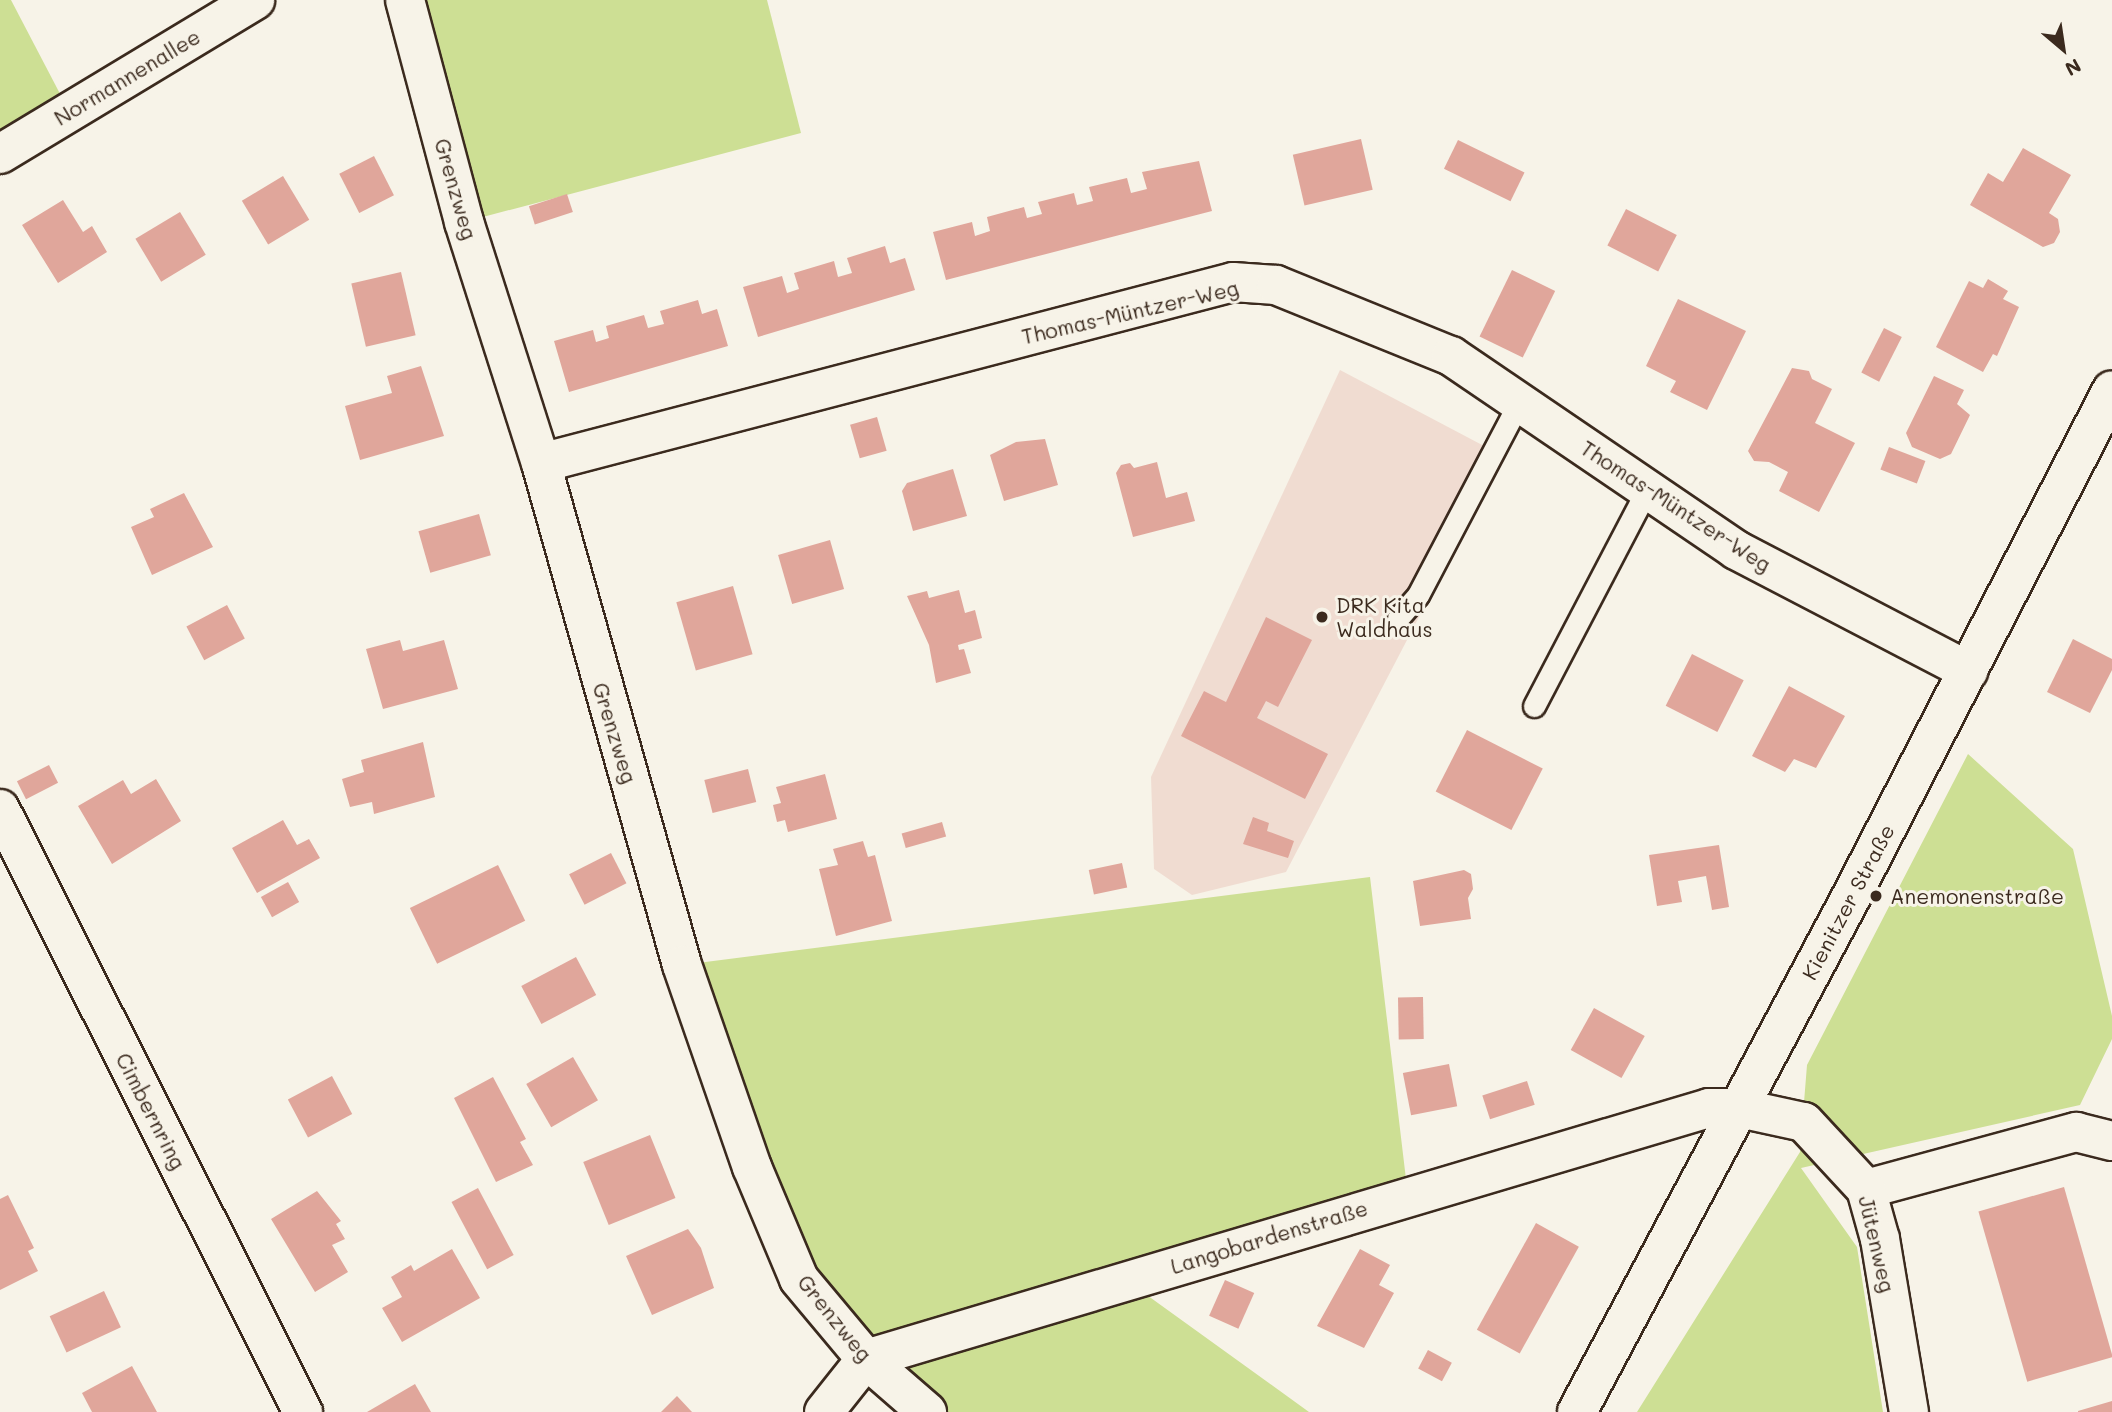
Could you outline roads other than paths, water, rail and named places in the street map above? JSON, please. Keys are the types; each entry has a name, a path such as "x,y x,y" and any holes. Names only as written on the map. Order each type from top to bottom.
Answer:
{"street":[{"name":"Normannenallee","path":"0,154 255,0"},
{"name":"Grenzweg","path":"405,0 464,222 541,463 593,660 682,965 752,1167 799,1279 866,1360 927,1412"},
{"name":"Thomas-Müntzer-Weg","path":"541,463 1233,282 1276,285 1451,356 1736,550 1968,671"},
{"name":"Kienitzer Straße","path":"1577,1412 1740,1108 2112,390"},
{"name":"Cimbernring","path":"0,809 303,1412"},
{"name":"Langobardenstraße","path":"866,1360 1709,1108 1740,1108"},
{"name":"Jütenweg","path":"1740,1108 1804,1122 1866,1189 1880,1238 1909,1412"},
{"path":"1866,1189 2076,1132 2112,1141"},
{"path":"824,1412 866,1360"}],"lane":[{"path":"1398,618 1418,595 1519,403"},
{"path":"1534,706 1647,490"}],"place":[{"name":"DRK Kita Waldhaus","path":"1322,617"},
{"name":"Anemonenstraße","path":"1876,896"}]}
